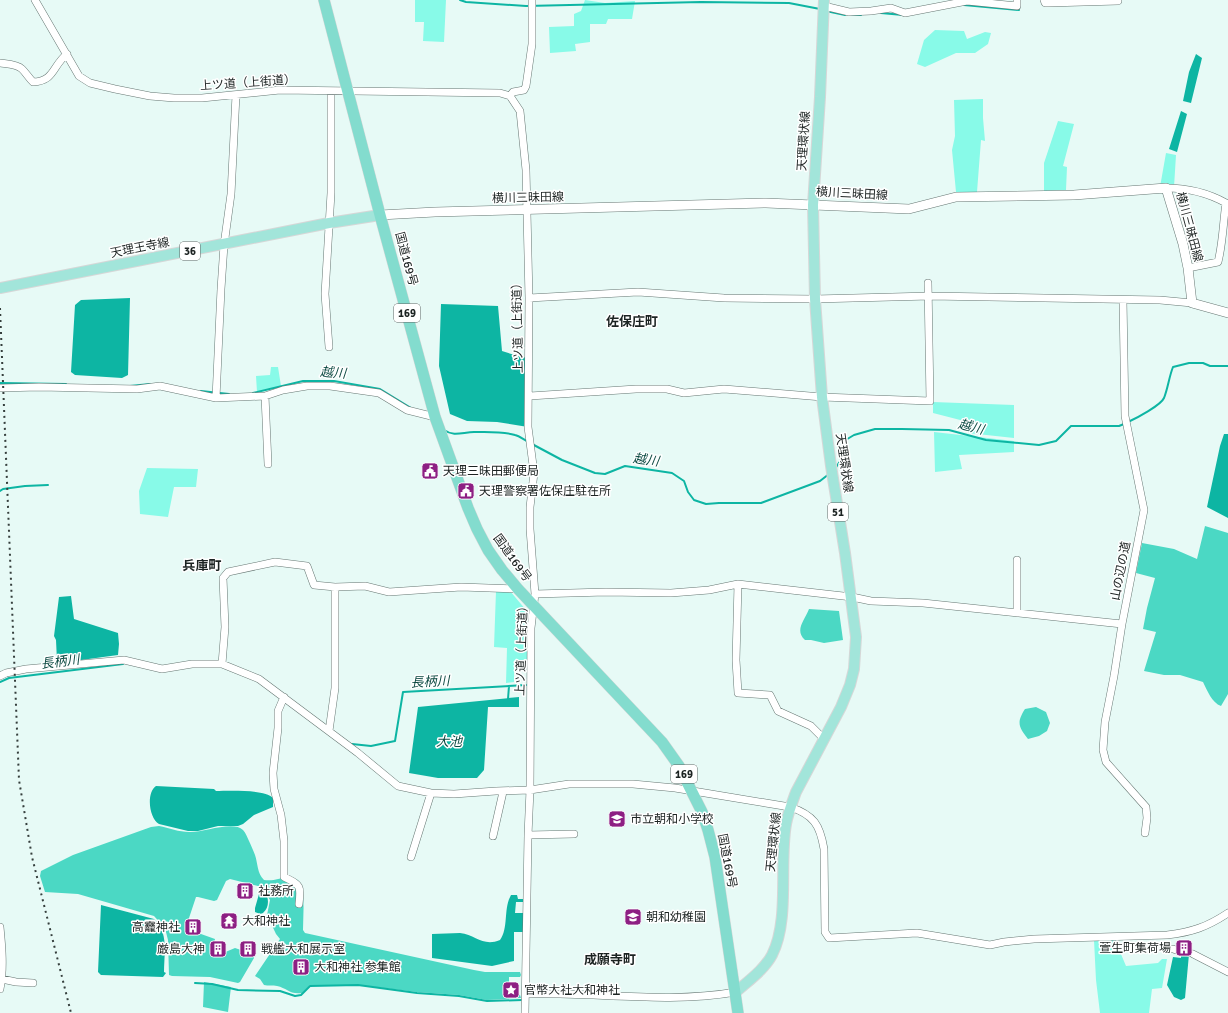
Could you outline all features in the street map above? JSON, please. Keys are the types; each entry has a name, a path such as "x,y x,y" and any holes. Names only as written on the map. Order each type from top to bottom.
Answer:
{"highway":[{"name":"国道169号","path":"325,0 380,215 435,417 468,508 488,550 502,570 518,589 662,742 679,766 692,790 706,824 715,858 738,1013"}],"main road":[{"name":"天理環状線","path":"736,992 763,968 772,956 780,933 786,825 790,807 796,792 841,707 854,669 856,637 852,596 831,466 822,396 815,299 813,205 824,3"},
{"name":"横川三昧田線","path":"380,215 435,212 750,204 909,209 956,197 1074,195 1166,188 1183,244 1188,268 1192,303"},
{"name":"天理王寺線","path":"0,288 224,245 329,223 380,215"},
{"path":"1192,303 1228,313"}],"street":[{"name":"上ツ道（上街道）","path":"35,0 79,76 90,83 115,89 150,96 174,98 236,95 280,90 500,93 510,96 520,111 526,170 528,210 530,396 528,428 534,473 530,507 530,529 535,594 531,628 530,790 525,1013"},
{"path":"510,96 513,92 524,90 526,86 532,44 532,0"},
{"path":"824,3 849,12 891,8 905,13 966,1 1017,6 1017,0"},
{"path":"1044,0 1045,3 1118,1"},
{"path":"0,64 17,66 22,69 34,82 41,81 50,76 60,60 67,54"},
{"path":"329,347 325,294 331,193 331,91"},
{"path":"216,398 221,289 230,194 236,95"},
{"path":"1166,188 1180,188 1218,198 1226,203 1222,226 1225,244 1218,262 1188,268"},
{"path":"530,396 580,392 667,389 684,393 724,390 930,401 928,283"},
{"path":"529,298 638,292 724,298 815,299 928,296 1160,300 1192,303"},
{"name":"山の辺の道","path":"1123,300 1125,416 1144,510 1105,722 1103,750 1106,762 1146,807 1147,818 1145,832"},
{"path":"0,388 39,387 137,389 160,386 216,398 265,396 289,389 307,386 330,386 379,393 407,410 435,417"},
{"path":"265,396 268,464"},
{"path":"1017,613 1018,560"},
{"path":"222,664 225,626 223,578 228,572 275,562 307,566 314,585 335,587 365,586 389,592 461,587 518,589"},
{"path":"535,594 606,592 671,593 709,590 738,584 852,596 871,601 923,603 1122,624"},
{"path":"738,584 736,660 738,693 770,695 778,711 811,726 824,739"},
{"path":"329,731 335,688 335,587"},
{"path":"0,676 6,673 26,669 124,660 162,669 192,664 222,664 259,679 358,753 398,786 431,793 454,794 530,790 569,784 633,784 692,790 790,807 805,812 818,827 822,837 824,849 825,932 829,938 916,933 990,945 1034,939 1167,935 1182,933 1210,925 1228,913"},
{"path":"284,697 278,711 278,728 273,773 274,789 281,815 284,841 284,877 297,883 300,891 299,904"},
{"path":"493,836 503,792"},
{"path":"411,857 431,793"},
{"path":"528,836 574,834"},
{"path":"0,927 2,948 2,978 0,990"},
{"path":"1193,954 1228,972"},
{"path":"2,978 16,982 33,983"},
{"path":"526,994 554,993 658,997 736,992"}],"shaded area":[{"path":"415,0 446,0 444,42 423,41 424,22 415,22"},
{"path":"585,0 605,3 635,1 632,19 608,19 606,24 590,24 590,42 575,44 576,51 550,53 549,27 574,26 574,14 581,11"},
{"path":"935,30 964,31 967,39 985,32 991,33 988,44 975,53 956,53 925,67 917,64 924,40"},
{"path":"983,99 985,141 981,140 977,192 956,192 952,150 955,136 954,100"},
{"path":"1058,121 1074,124 1063,166 1067,167 1066,190 1044,191 1044,163"},
{"path":"1166,153 1176,155 1174,187 1160,187"},
{"path":"271,367 278,367 281,386 257,392 256,376 270,375"},
{"path":"933,402 1014,405 1014,438 968,433 968,422 933,413"},
{"path":"934,432 1014,441 1014,452 959,455 962,469 935,472"},
{"path":"147,468 198,469 196,487 174,487 168,517 140,514 139,491"},
{"path":"1205,526 1228,533 1228,694 1221,706 1212,699 1203,682 1180,675 1164,675 1144,671 1156,632 1143,629 1155,578 1136,573 1142,543 1174,549 1197,559"},
{"path":"496,591 510,591 526,610 529,618 529,660 514,662 514,682 506,683 507,648 494,647"},
{"path":"809,609 839,611 843,640 824,643 805,640 800,632 800,629"},
{"path":"1036,707 1046,712 1050,723 1047,731 1039,736 1028,739 1022,731 1020,718 1025,709"},
{"path":"159,826 185,832 195,832 232,826 243,830 255,855 259,871 264,880 293,878 298,880 301,886 303,898 303,930 305,933 485,972 520,972 520,977 509,977 509,994 520,995 521,998 487,1000 459,995 358,985 310,985 302,993 298,993 291,992 277,986 264,985 260,979 255,976 280,939 267,915 270,900 258,886 230,879 226,881 217,900 214,901 196,897 186,927 187,929 215,939 214,951 223,953 235,948 253,954 254,958 240,982 238,983 210,977 172,976 169,975 168,940 165,928 154,916 78,894 45,892 40,876 41,871 73,855 151,827"},
{"path":"1094,940 1115,940 1126,966 1158,963 1162,959 1167,959 1162,988 1152,989 1149,1013 1100,1013 1096,980"},
{"path":"204,982 231,987 228,1012 203,1007"}],"water":[{"path":"1196,54 1202,58 1191,103 1183,101 1189,72"},
{"path":"1181,111 1187,114 1177,152 1169,149"},
{"path":"130,298 128,375 122,378 75,375 71,372 75,305 81,300"},
{"path":"441,304 498,306 502,351 521,357 530,358 528,427 497,422 467,421 450,414 439,366"},
{"path":"1224,434 1228,434 1228,518 1207,507"},
{"path":"71,596 74,619 118,633 118,655 59,663 57,661 56,640 54,636 59,597"},
{"name":"大池","path":"519,697 519,707 488,707 484,770 477,778 438,778 409,773 418,707"},
{"path":"156,786 262,793 273,798 273,807 254,815 238,826 218,826 198,831 188,831 159,824 153,817 150,800 153,789"},
{"path":"259,894 267,896 268,901 266,910 260,914 255,912"},
{"path":"511,895 517,895 518,899 524,899 524,902 516,902 515,913 524,913 524,932 514,932 514,961 492,966 432,958 432,934 460,933 489,942 500,940 503,935 507,906"},
{"path":"101,905 154,919 159,924 165,944 164,972 166,973 163,977 101,975 98,972"},
{"path":"1181,953 1189,954 1185,998 1181,1000 1174,997 1167,985 1173,957 1181,958"}],"waterway":[{"path":"460,0 466,2 526,6 701,2 789,3 820,9"},
{"path":"964,5 1019,10"},
{"path":"826,11 845,15"},
{"path":"881,13 903,15"},
{"path":"852,15 861,15"},
{"name":"越川","path":"1128,422 1137,418 1162,401 1173,367 1189,363 1203,363 1210,366 1228,366"},
{"name":"越川","path":"253,393 303,381 334,381 380,389 411,408"},
{"name":"越川","path":"0,383 66,384"},
{"name":"越川","path":"130,386 150,384"},
{"name":"越川","path":"201,391 229,394"},
{"name":"越川","path":"835,469 842,458 844,441 854,435 875,429 949,430 986,440 1039,445 1056,441 1071,426 1119,426 1124,424"},
{"name":"越川","path":"444,430 455,434 474,432 505,433 517,436 529,442"},
{"name":"越川","path":"532,444 562,460 595,473 605,474 625,466 672,473 684,481 688,492 694,500 706,504 761,503 820,481 829,474"},
{"path":"0,491 3,489 25,486 48,485"},
{"name":"長柄川","path":"0,682 9,678 123,664"},
{"name":"長柄川","path":"352,744 371,746 395,741 403,692 526,685"},
{"path":"508,699 509,686"},
{"path":"195,983 212,984 238,990 280,991 295,996 301,995 310,986 358,985 417,993 459,996 487,1001 522,1000"}],"tunnel":[{"path":"1176,950 1193,954"}],"railway":[{"path":"0,308 19,780 32,857 71,1013"}],"place":[{"name":"天理三昧田郵便局","path":"430,471"},
{"name":"天理警察署佐保庄駐在所","path":"466,491"},
{"name":"市立朝和小学校","path":"617,819"},
{"name":"社務所","path":"245,891"},
{"name":"朝和幼稚園","path":"633,917"},
{"name":"大和神社","path":"229,921"},
{"name":"高龗神社","path":"193,927"},
{"name":"萱生町集荷場","path":"1184,948"},
{"name":"厳島大神","path":"218,949"},
{"name":"戦艦大和展示室","path":"248,949"},
{"name":"大和神社 参集館","path":"301,967"},
{"name":"官幣大社大和神社","path":"511,990"}],"district":[{"name":"佐保庄町","path":"632,322"},
{"name":"兵庫町","path":"202,566"},
{"name":"成願寺町","path":"610,960"}]}
